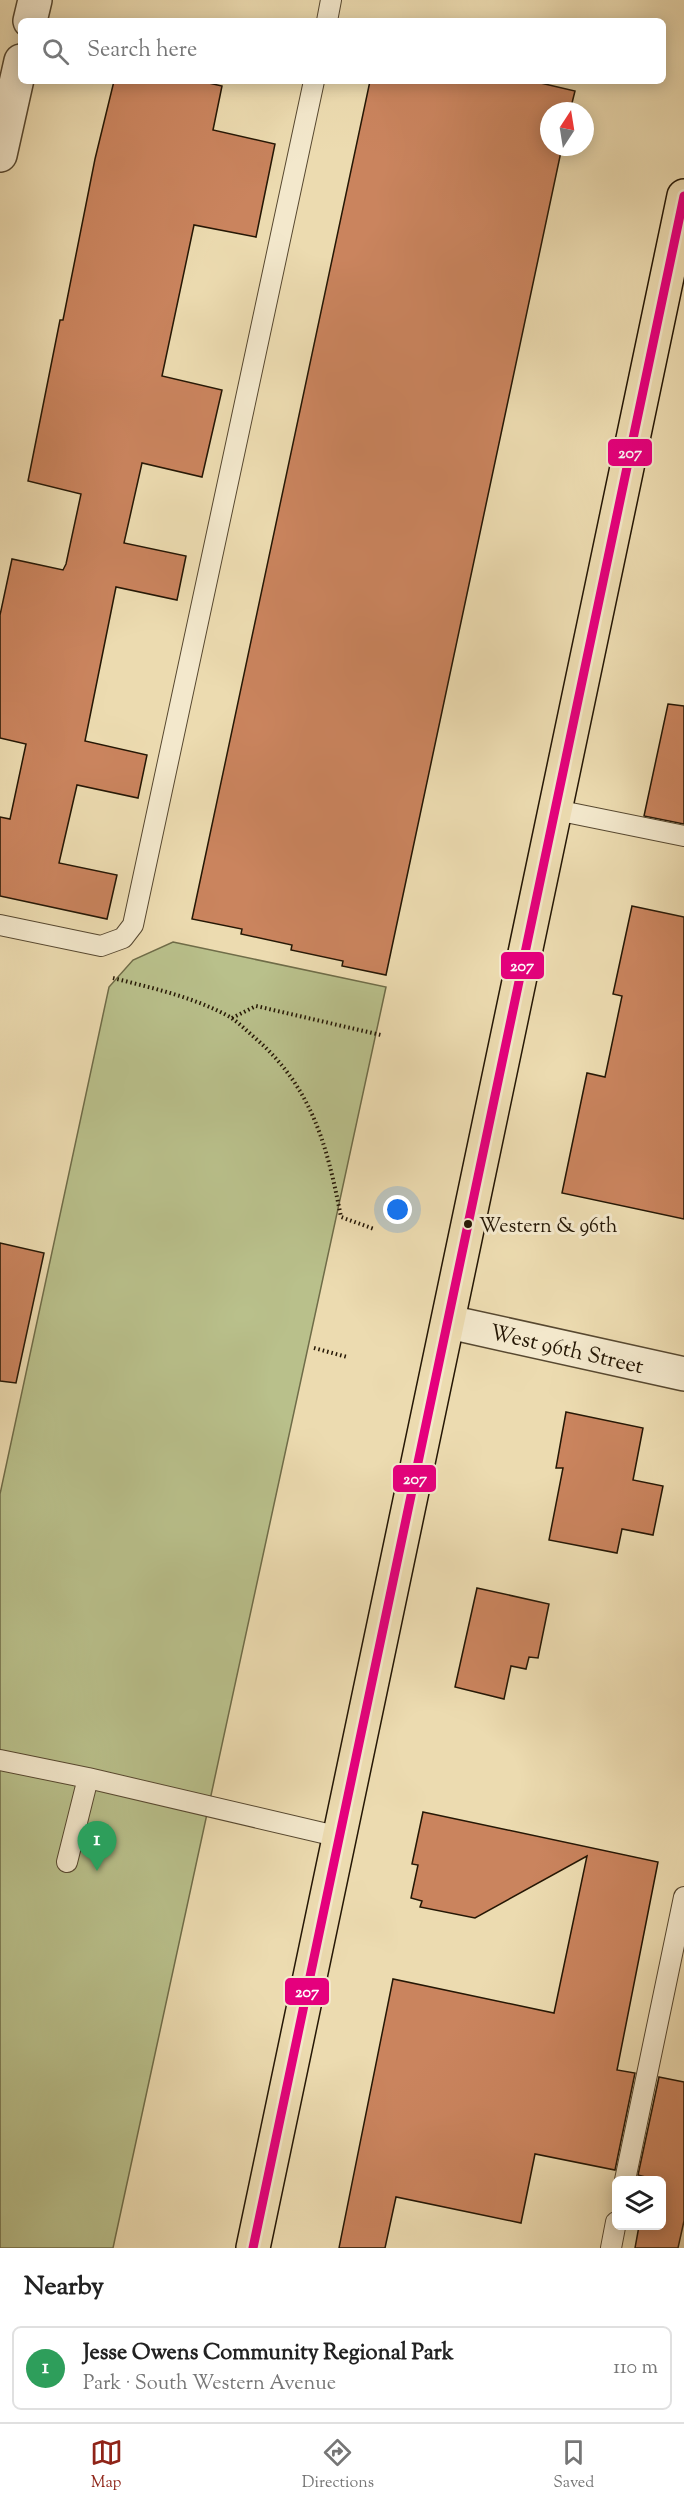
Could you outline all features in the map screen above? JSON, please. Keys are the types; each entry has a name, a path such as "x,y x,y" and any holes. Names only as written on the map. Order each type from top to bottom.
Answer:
{"main road":[{"path":"253,2248 684,196"}],"street":[{"path":"31,18 34,0"},
{"path":"0,155 18,74"},
{"name":"West 96th Street","path":"449,1322 684,1374"}],"lane":[{"path":"328,18 331,0"},
{"path":"0,925 101,946 123,938 133,926 313,84"},
{"path":"556,810 684,836"},
{"path":"0,1760 88,1778 340,1838"},
{"path":"67,1862 88,1778"},
{"path":"626,2176 684,1897"},
{"path":"611,2248 614,2230"}],"path":[{"path":"106,976 161,990 232,1018 274,1055 318,1125 332,1169 341,1217 374,1229"},
{"path":"232,1018 256,1006 381,1035"},
{"path":"314,1348 347,1357"}],"green space":[{"path":"173,942 386,987 113,2248 0,2248 0,1494 109,987 133,960"}],"building":[{"path":"113,84 213,84 222,86 213,130 275,144 256,237 194,225 162,376 222,390 202,477 142,463 124,543 186,556 177,600 116,587 85,741 147,755 138,798 77,785 59,863 117,875 107,919 0,896 0,817 10,819 26,744 0,738 0,615 12,559 63,570 81,494 28,481 95,159"},
{"path":"369,84 545,84 575,91 572,102 540,102 540,156 560,156 386,975 342,966 343,961 291,950 292,945 241,934 242,929 192,919"},
{"path":"668,704 684,706 684,824 644,816"},
{"path":"632,906 684,917 684,1219 562,1193 587,1073 605,1077 622,996 613,994"},
{"path":"0,1243 44,1253 16,1383 0,1381"},
{"path":"566,1412 643,1428 633,1480 663,1486 653,1535 622,1529 617,1553 549,1540 563,1468 556,1468"},
{"path":"477,1588 549,1604 538,1658 529,1657 526,1669 511,1666 504,1699 455,1687"},
{"path":"423,1812 658,1862 617,2070 635,2073 615,2170 535,2154 521,2223 396,2197 385,2248 339,2248 393,1979 554,2013 587,1856 475,1918 420,1907 422,1901 411,1898 418,1865 412,1864"},
{"path":"659,2077 684,2082 684,2221 678,2248 635,2248 638,2230 666,2230 666,2176 638,2175"}],"transit line":[{"name":"207","path":"253,2248 684,196"}],"place":[{"name":"Western & 96th","path":"468,1224"},
{"name":"Jesse Owens Community Regional Park","path":"97,1871"}]}
